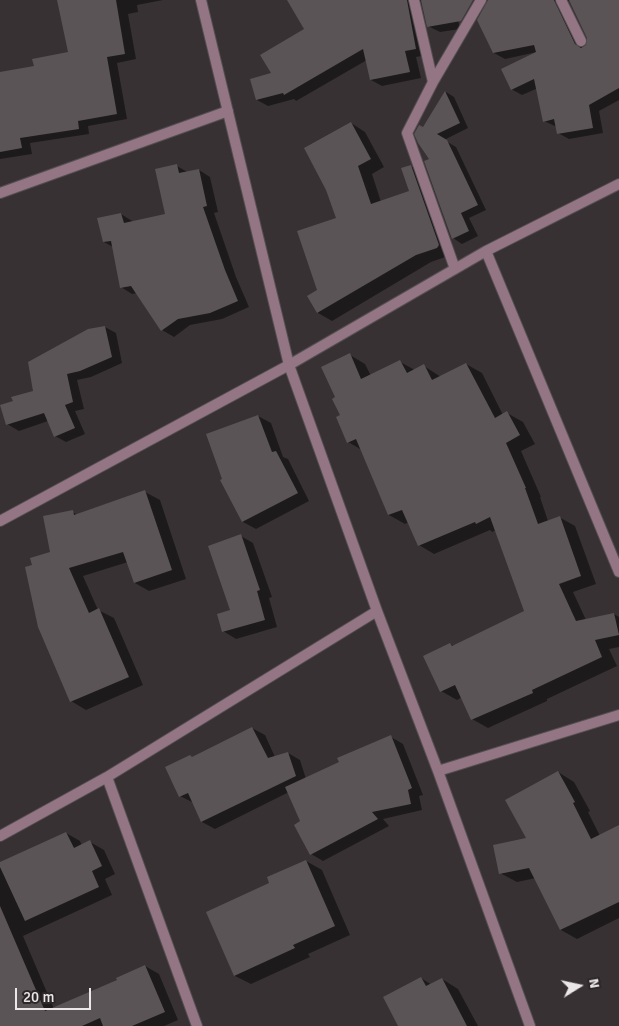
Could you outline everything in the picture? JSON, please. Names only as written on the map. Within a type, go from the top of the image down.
[{"type":"street","points":[[201,0],[289,365],[377,611],[438,771],[530,1026]]},
{"type":"street","points":[[414,0],[433,82]]},
{"type":"street","points":[[455,269],[407,133],[433,82],[482,0]]},
{"type":"street","points":[[561,0],[581,41]]},
{"type":"street","points":[[0,193],[228,111]]},
{"type":"street","points":[[0,521],[289,365],[486,251],[619,184]]},
{"type":"street","points":[[486,251],[619,572]]},
{"type":"street","points":[[0,836],[107,777],[377,611]]},
{"type":"street","points":[[438,771],[619,715]]},
{"type":"street","points":[[107,777],[197,1026]]},
{"type":"building","points":[[57,0],[116,0],[125,54],[107,57],[117,114],[78,121],[79,129],[20,138],[22,148],[0,152],[0,72],[34,66],[32,59],[68,52]]},
{"type":"building","points":[[287,0],[407,0],[416,49],[405,51],[410,72],[370,80],[363,49],[284,95],[283,93],[256,100],[250,79],[271,73],[260,55],[304,29]]},
{"type":"building","points":[[421,0],[473,0],[461,21],[427,27]]},
{"type":"building","points":[[488,0],[554,0],[575,44],[581,48],[586,45],[587,38],[569,0],[619,0],[619,88],[589,105],[593,128],[557,134],[554,119],[543,122],[534,79],[511,90],[501,69],[536,52],[534,45],[493,53],[477,20]]},
{"type":"building","points":[[445,91],[460,123],[437,134],[447,140],[478,205],[461,213],[469,231],[452,239],[424,161],[429,159],[414,134],[419,125],[423,127]]},
{"type":"building","points":[[351,122],[371,159],[358,166],[371,204],[409,191],[401,168],[411,165],[439,245],[437,248],[416,255],[317,313],[307,296],[317,290],[297,231],[336,218],[326,190],[304,148]]},
{"type":"building","points":[[177,164],[179,173],[199,169],[207,206],[203,207],[238,301],[210,313],[178,319],[161,331],[131,286],[120,288],[111,241],[103,242],[97,218],[121,213],[124,223],[165,214],[155,169]]},
{"type":"building","points":[[105,326],[112,357],[80,371],[67,374],[73,402],[65,405],[75,428],[54,437],[44,413],[6,425],[0,405],[13,401],[11,397],[33,391],[28,362],[88,329]]},
{"type":"building","points":[[350,353],[361,379],[400,360],[407,373],[424,364],[432,380],[466,363],[495,418],[507,411],[520,435],[506,443],[526,488],[538,524],[560,516],[581,576],[559,584],[576,621],[614,613],[619,635],[595,640],[602,657],[532,690],[533,693],[471,720],[455,685],[440,692],[423,656],[450,643],[452,646],[524,611],[490,517],[418,546],[402,510],[388,515],[356,439],[347,443],[336,417],[340,415],[332,399],[335,397],[321,367]]},
{"type":"building","points":[[258,415],[272,452],[276,451],[298,493],[242,522],[220,480],[222,479],[206,434]]},
{"type":"building","points":[[145,490],[172,570],[134,583],[123,552],[69,568],[89,613],[99,608],[129,677],[70,702],[38,627],[25,567],[32,565],[30,558],[50,552],[43,516],[73,510],[74,515]]},
{"type":"building","points":[[241,534],[260,590],[257,591],[265,620],[222,632],[217,614],[230,610],[208,546]]},
{"type":"building","points":[[252,727],[268,758],[288,752],[296,776],[201,822],[188,793],[179,797],[165,767],[190,755],[192,757]]},
{"type":"building","points":[[391,735],[412,788],[408,790],[411,804],[372,812],[378,819],[310,855],[294,825],[300,821],[285,787],[339,762],[337,758]]},
{"type":"building","points":[[558,771],[575,802],[573,803],[591,839],[619,825],[619,902],[560,930],[529,868],[499,874],[493,845],[526,838],[505,800]]},
{"type":"building","points":[[66,832],[74,848],[90,840],[102,866],[92,871],[99,887],[25,921],[0,867],[0,862]]},
{"type":"building","points":[[306,860],[335,926],[293,945],[295,948],[234,976],[206,912],[269,883],[267,877]]},
{"type":"building","points":[[0,906],[45,1011],[117,980],[116,978],[145,965],[165,1012],[132,1026],[103,1026],[100,1018],[82,1026],[0,1026]]},
{"type":"building","points":[[421,977],[426,986],[442,978],[467,1026],[398,1026],[383,997]]}]
